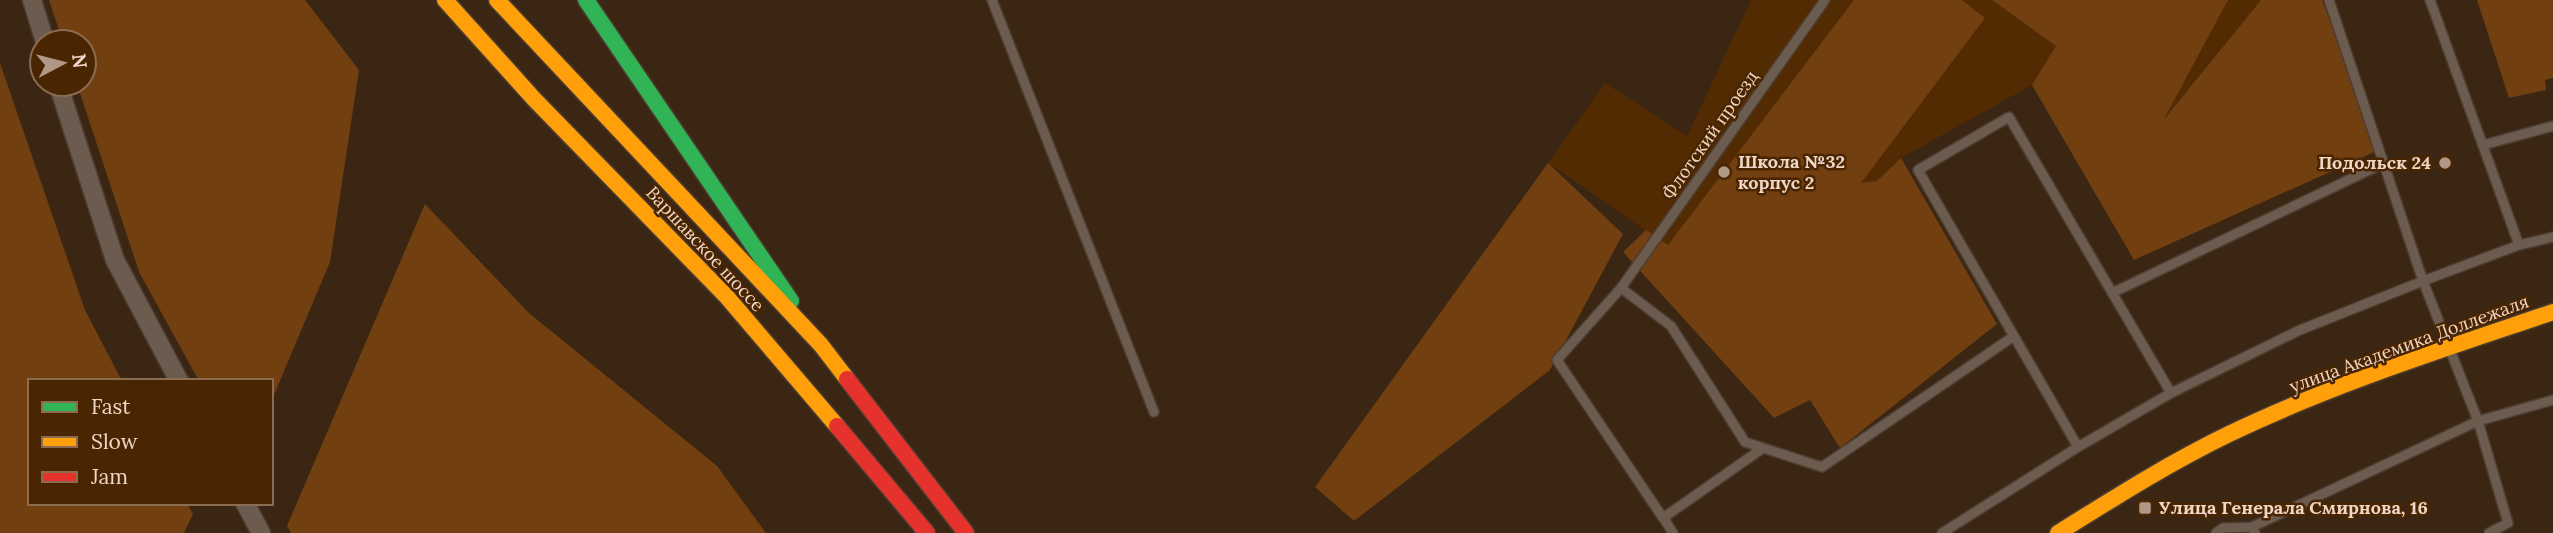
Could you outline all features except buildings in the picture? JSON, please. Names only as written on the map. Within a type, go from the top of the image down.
[{"type":"main road","name":"Варшавское шоссе","points":[[445,0],[534,99],[727,297],[927,533]]},
{"type":"main road","name":"Варшавское шоссе","points":[[497,0],[821,345],[966,533]]},
{"type":"main road","points":[[586,0],[821,345]]},
{"type":"main road","name":"улица Академика Доллежаля","points":[[2058,533],[2132,486],[2229,435],[2366,376],[2553,312]]},
{"type":"street","points":[[32,0],[41,28]]},
{"type":"street","points":[[63,98],[115,260],[178,379]]},
{"type":"street","points":[[246,505],[261,533]]},
{"type":"lane","points":[[992,0],[1154,412]]},
{"type":"lane","name":"Флотский проезд","points":[[1661,515],[1557,360],[1621,288],[1825,0]]},
{"type":"lane","points":[[2329,0],[2423,281],[2478,421],[2509,528],[2489,533]]},
{"type":"lane","points":[[2430,0],[2519,245]]},
{"type":"lane","points":[[2078,447],[1918,170],[2009,117],[2171,393]]},
{"type":"lane","points":[[2483,145],[2553,126]]},
{"type":"lane","points":[[2112,293],[2384,163]]},
{"type":"lane","points":[[1942,533],[2078,447],[2171,393],[2300,330],[2519,245],[2553,237]]},
{"type":"lane","points":[[1621,288],[1671,326],[1745,442],[1822,467],[2014,336]]},
{"type":"lane","points":[[2216,533],[2223,528],[2253,530],[2478,421],[2553,400]]},
{"type":"lane","points":[[1674,533],[1661,515],[1763,448]]},
{"type":"shaded area","points":[[49,0],[305,0],[359,70],[330,262],[273,397],[273,379],[198,379],[139,272],[82,98],[98,98],[98,28],[58,28]]},
{"type":"shaded area","name":"Школа №32 корпус 2","points":[[1751,0],[2261,0],[2160,123],[2057,47],[2032,85],[1901,158],[1822,352],[1548,163],[1605,83],[1687,136]]},
{"type":"shaded area","points":[[1854,0],[1962,0],[1985,18],[1861,183],[1877,181],[1901,158],[1997,324],[1840,448],[1810,400],[1774,418],[1623,252],[1646,230],[1668,245]]},
{"type":"shaded area","points":[[1992,0],[2228,0],[2164,119],[2261,0],[2322,0],[2379,150],[2134,260],[2032,85],[2056,46]]},
{"type":"shaded area","points":[[2477,0],[2553,0],[2553,78],[2545,80],[2546,90],[2509,98]]},
{"type":"shaded area","points":[[0,63],[85,310],[121,379],[28,379],[28,505],[188,505],[193,514],[184,533],[0,533]]},
{"type":"shaded area","points":[[1548,163],[1623,234],[1550,370],[1354,521],[1315,487]]},
{"type":"shaded area","points":[[425,204],[529,313],[717,466],[766,533],[291,533],[287,526]]},
{"type":"traffic: fast","points":[[586,0],[791,301]]},
{"type":"traffic: slow","points":[[445,0],[534,99],[727,297],[837,426]]},
{"type":"traffic: slow","points":[[497,0],[821,345],[847,379]]},
{"type":"traffic: slow","points":[[2058,533],[2185,457],[2268,416],[2389,368],[2553,312]]},
{"type":"traffic: jam","points":[[847,379],[966,533]]},
{"type":"traffic: jam","points":[[837,426],[927,533]]},
{"type":"place","name":"Подольск 24","points":[[2445,163]]},
{"type":"place","name":"Школа №32 корпус 2","points":[[1724,172]]},
{"type":"place","name":"Улица Генерала Смирнова, 16","points":[[2145,508]]}]
